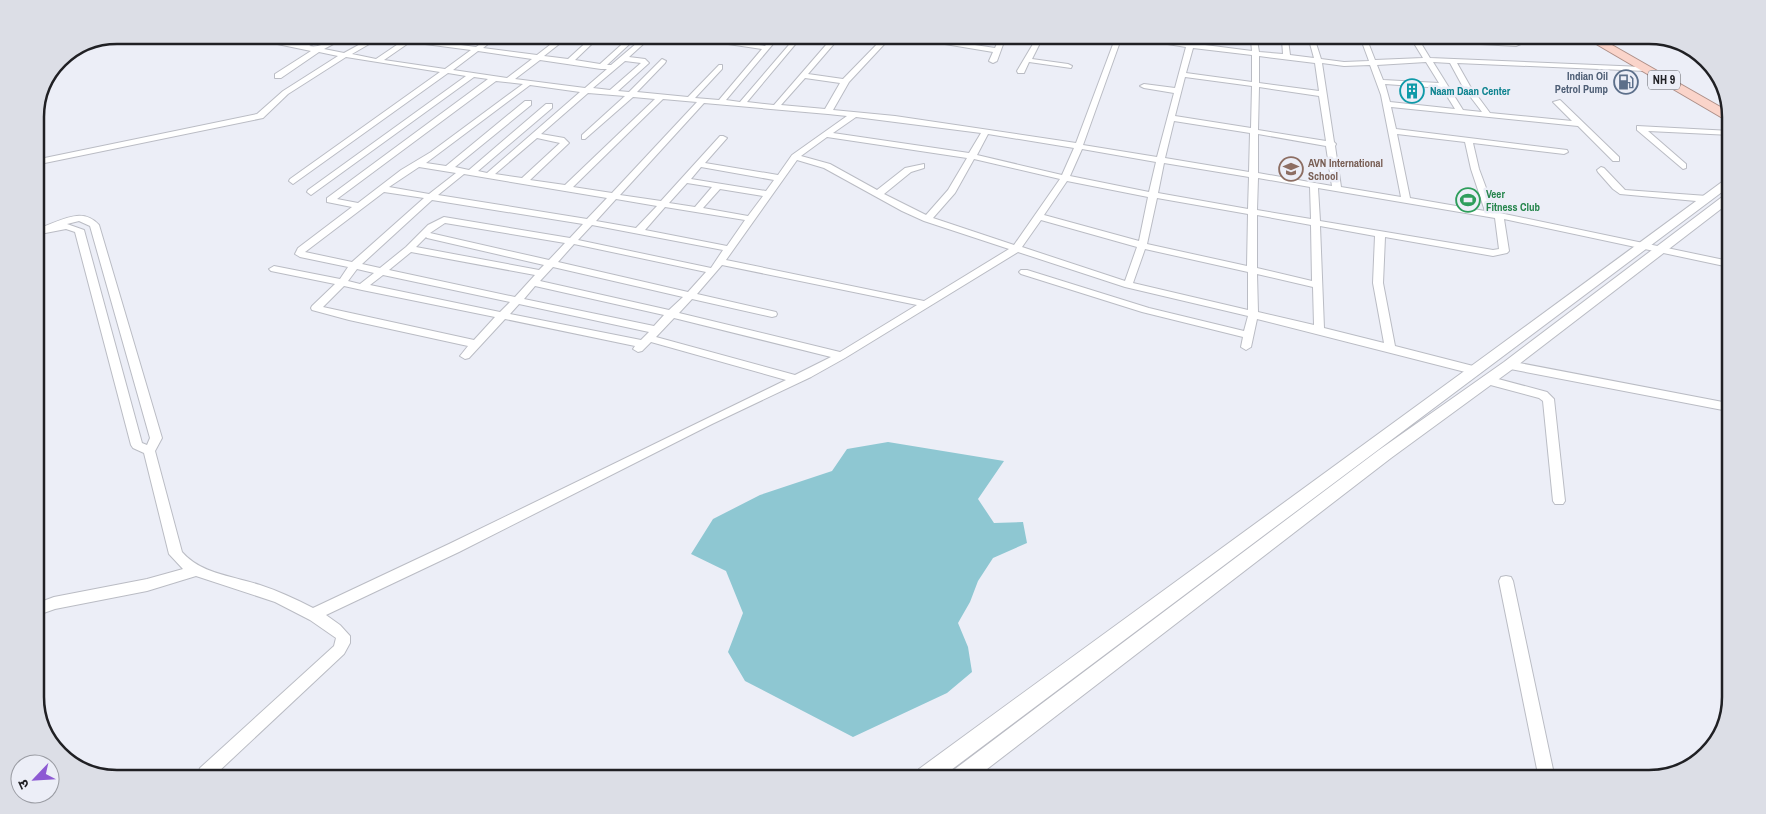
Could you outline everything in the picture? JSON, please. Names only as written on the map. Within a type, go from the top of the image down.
[{"type":"highway","name":"NH 9","points":[[1602,44],[1722,114]]},
{"type":"highway","name":"NH 9","points":[[1615,44],[1721,107]]},
{"type":"main road","points":[[1654,247],[1707,198],[1722,187]]},
{"type":"main road","points":[[934,770],[1364,450],[1485,373],[1654,247],[1722,201]]},
{"type":"main road","points":[[970,770],[1385,454],[1485,373]]},
{"type":"main road","points":[[1219,558],[1234,570]]},
{"type":"street","points":[[286,44],[377,62],[529,83],[910,120],[986,131],[1078,148],[1495,215],[1722,262]]},
{"type":"street","points":[[302,47],[308,44]]},
{"type":"street","points":[[278,76],[329,44]]},
{"type":"street","points":[[44,161],[260,116],[279,98],[366,44]]},
{"type":"street","points":[[377,62],[404,44]]},
{"type":"street","points":[[444,44],[475,50],[614,68]]},
{"type":"street","points":[[293,181],[483,44]]},
{"type":"street","points":[[509,80],[555,44]]},
{"type":"street","points":[[569,62],[588,44]]},
{"type":"street","points":[[601,67],[626,44]]},
{"type":"street","points":[[489,175],[641,44]]},
{"type":"street","points":[[737,44],[767,48]]},
{"type":"street","points":[[721,102],[770,44]]},
{"type":"street","points":[[742,104],[793,44]]},
{"type":"street","points":[[776,107],[831,44]]},
{"type":"street","points":[[828,112],[830,102],[845,82],[881,44]]},
{"type":"street","points":[[954,44],[997,50]]},
{"type":"street","points":[[993,61],[1000,44]]},
{"type":"street","points":[[1021,70],[1037,44]]},
{"type":"street","points":[[313,616],[841,356],[1016,249],[1064,178],[1078,148],[1116,44]]},
{"type":"street","points":[[1246,347],[1253,315],[1255,44]]},
{"type":"street","points":[[1286,44],[1287,56]]},
{"type":"street","points":[[1313,44],[1324,94],[1337,190]]},
{"type":"street","points":[[1366,44],[1386,104],[1406,201]]},
{"type":"street","points":[[1418,44],[1461,112]]},
{"type":"street","points":[[1465,44],[1468,48]]},
{"type":"street","points":[[1516,44],[1526,57]]},
{"type":"street","points":[[1128,285],[1141,245],[1160,161],[1190,45],[1344,64],[1428,60],[1478,62],[1526,57],[1644,69]]},
{"type":"street","points":[[1473,55],[1478,62]]},
{"type":"street","points":[[612,92],[645,63],[625,59]]},
{"type":"street","points":[[1027,60],[1068,66]]},
{"type":"street","points":[[585,137],[631,94],[662,61]]},
{"type":"street","points":[[1453,62],[1467,87],[1488,115]]},
{"type":"street","points":[[690,99],[719,66]]},
{"type":"street","points":[[752,66],[772,68]]},
{"type":"street","points":[[311,192],[472,75]]},
{"type":"street","points":[[1182,75],[1324,94]]},
{"type":"street","points":[[804,76],[845,82]]},
{"type":"street","points":[[360,206],[330,200],[495,78]]},
{"type":"street","points":[[1380,82],[1445,86]]},
{"type":"street","points":[[529,83],[301,250],[300,254],[517,300],[647,341],[796,379]]},
{"type":"street","points":[[1144,86],[1178,92]]},
{"type":"street","points":[[567,188],[662,96]]},
{"type":"street","points":[[506,99],[565,108]]},
{"type":"street","points":[[466,356],[703,100]]},
{"type":"street","points":[[1557,102],[1616,159]]},
{"type":"street","points":[[448,168],[528,103]]},
{"type":"street","points":[[1386,104],[1578,124]]},
{"type":"street","points":[[476,344],[349,318],[316,308],[342,283],[354,266],[430,197],[468,171],[549,106]]},
{"type":"street","points":[[647,341],[713,271],[796,157],[854,115]]},
{"type":"street","points":[[1172,118],[1332,144]]},
{"type":"street","points":[[1683,166],[1640,128],[1722,133]]},
{"type":"street","points":[[927,219],[952,192],[986,131]]},
{"type":"street","points":[[1391,131],[1564,152]]},
{"type":"street","points":[[826,134],[972,156],[1064,178],[1153,195],[1380,235],[1500,253],[1504,251],[1504,248],[1495,215],[1475,169],[1468,140]]},
{"type":"street","points":[[524,181],[565,142],[534,135]]},
{"type":"street","points":[[638,232],[723,138]]},
{"type":"street","points":[[796,157],[827,166],[927,219],[1128,285],[1319,330],[1485,373],[1543,395],[1548,399],[1559,501]]},
{"type":"street","points":[[419,164],[752,219]]},
{"type":"street","points":[[699,164],[780,178]]},
{"type":"street","points":[[878,194],[908,170],[921,166]]},
{"type":"street","points":[[1602,170],[1616,187],[1623,192],[1707,198]]},
{"type":"street","points":[[684,180],[769,194]]},
{"type":"street","points":[[698,209],[718,186]]},
{"type":"street","points":[[1314,186],[1319,330]]},
{"type":"street","points":[[383,189],[589,222],[730,249]]},
{"type":"street","points":[[1038,216],[1141,245],[1318,285]]},
{"type":"street","points":[[44,230],[73,219],[85,219],[94,225],[156,438],[149,451],[176,554],[186,566],[258,590],[313,616],[343,636],[340,650],[209,770]]},
{"type":"street","points":[[51,228],[76,228],[85,219]]},
{"type":"street","points":[[362,287],[409,249],[431,227],[444,220],[572,242],[713,271]]},
{"type":"street","points":[[76,228],[79,230],[137,445],[149,451]]},
{"type":"street","points":[[427,235],[772,314]]},
{"type":"street","points":[[1380,235],[1378,283],[1390,349]]},
{"type":"street","points":[[409,249],[543,274]]},
{"type":"street","points":[[304,275],[324,260]]},
{"type":"street","points":[[720,262],[925,304]]},
{"type":"street","points":[[274,269],[501,316],[647,341]]},
{"type":"street","points":[[1024,272],[1146,310],[1248,335]]},
{"type":"street","points":[[534,283],[672,314],[841,356]]},
{"type":"street","points":[[1502,361],[1534,371],[1656,392],[1722,406]]},
{"type":"street","points":[[44,607],[54,603],[147,585],[196,570]]},
{"type":"street","points":[[1506,581],[1545,770]]},
{"type":"water","points":[[888,442],[1004,461],[978,499],[994,523],[1023,522],[1027,543],[993,558],[978,581],[970,602],[958,623],[968,647],[972,672],[947,693],[853,737],[745,681],[728,652],[743,613],[726,571],[691,554],[713,519],[760,495],[832,471],[847,449]]},
{"type":"place","name":"Indian Oil Petrol Pump","points":[[1626,82]]},
{"type":"place","name":"Naam Daan Center","points":[[1412,91]]},
{"type":"place","name":"AVN International School","points":[[1291,169]]},
{"type":"place","name":"Veer Fitness Club","points":[[1468,200]]}]
